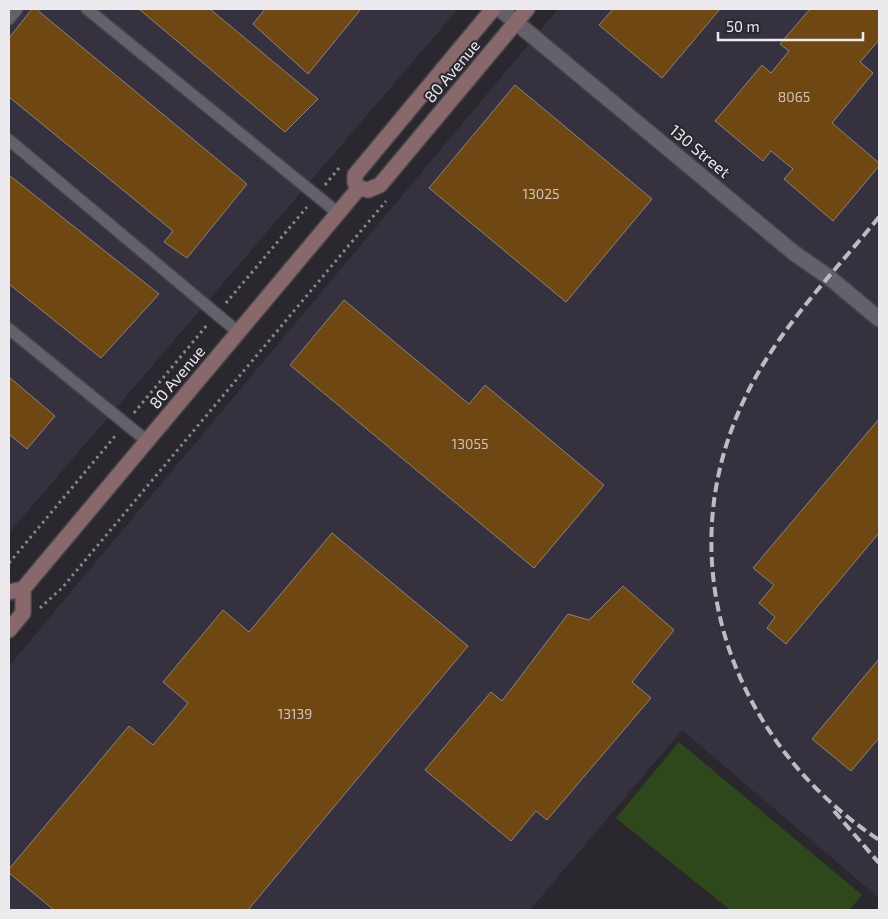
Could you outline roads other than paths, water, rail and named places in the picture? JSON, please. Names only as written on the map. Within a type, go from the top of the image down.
[{"type":"main road","name":"80 Avenue","points":[[493,9],[355,175],[355,183],[358,188],[368,190],[380,185],[527,9]]},
{"type":"main road","name":"80 Avenue","points":[[9,630],[23,613],[16,591],[147,441],[358,188]]},
{"type":"street","name":"130 Street","points":[[500,9],[794,253],[830,278],[879,319]]},
{"type":"lane","points":[[9,19],[17,9]]},
{"type":"lane","points":[[87,9],[338,213]]},
{"type":"lane","points":[[9,140],[238,332]]},
{"type":"lane","points":[[9,329],[147,441]]},
{"type":"railway","points":[[879,217],[787,328],[756,376],[743,402],[721,464],[712,526],[714,587],[728,646],[752,702],[786,754],[828,800],[879,840]]},
{"type":"railway","points":[[834,811],[879,863]]}]
